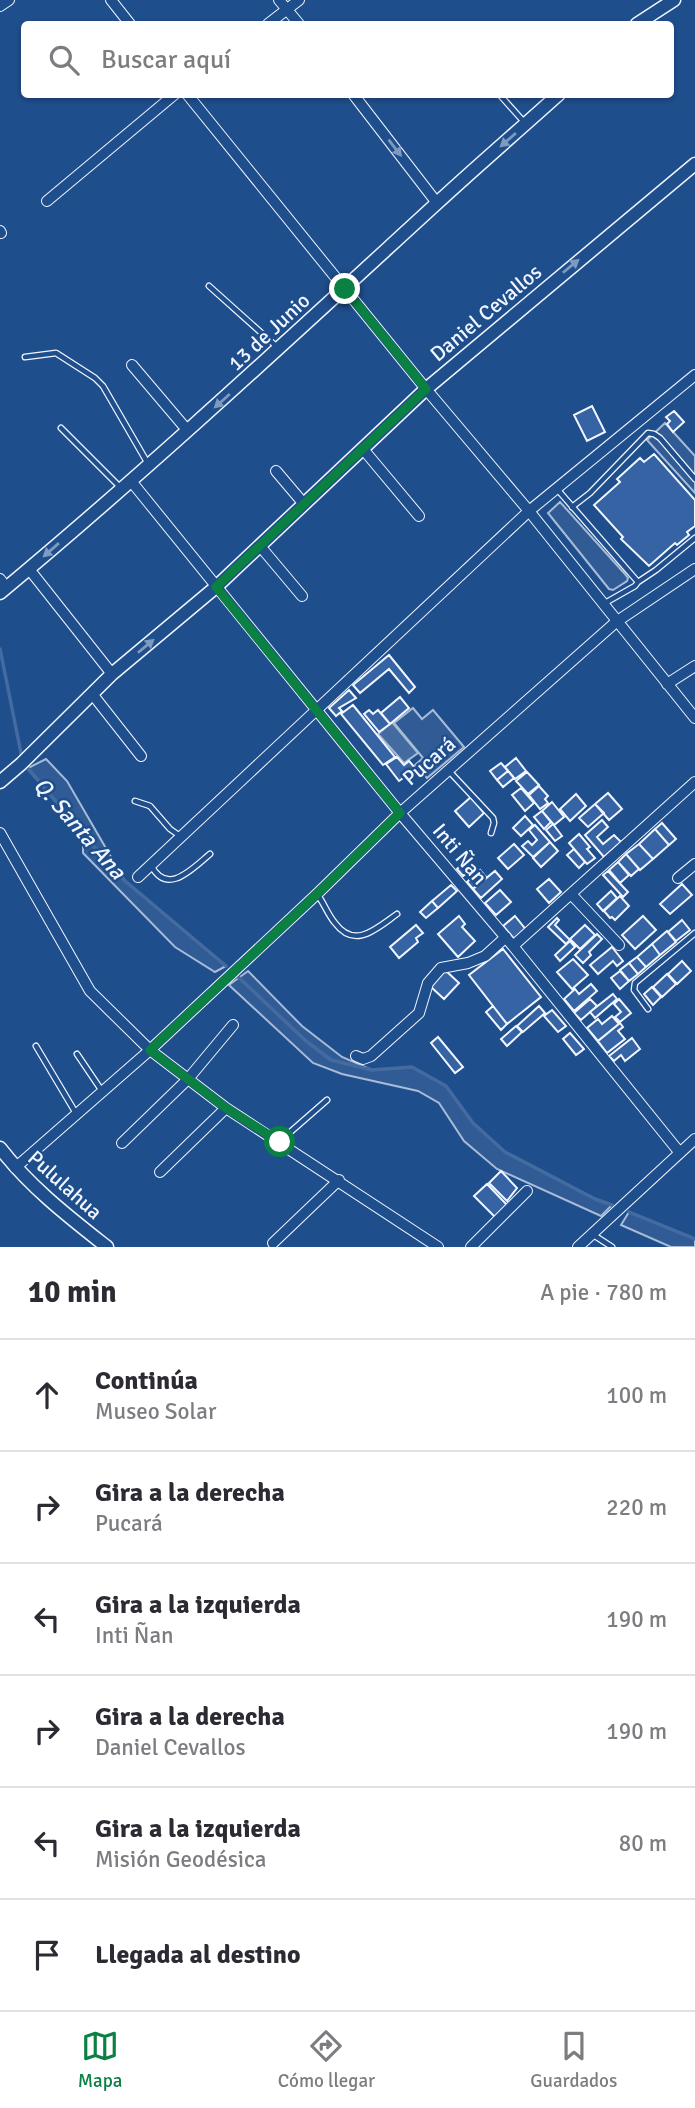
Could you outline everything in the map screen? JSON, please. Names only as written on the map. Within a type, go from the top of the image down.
[{"type":"street","points":[[0,6],[9,0]]},
{"type":"street","points":[[111,0],[128,21]]},
{"type":"street","points":[[279,0],[296,21]]},
{"type":"street","points":[[272,21],[299,0]]},
{"type":"street","points":[[642,21],[674,0]]},
{"type":"street","points":[[47,201],[170,98]]},
{"type":"street","points":[[190,98],[695,718]]},
{"type":"street","points":[[356,98],[437,203]]},
{"type":"street","name":"13 de Junio","points":[[2,586],[29,569],[149,466],[555,98]]},
{"type":"street","name":"Daniel Cevallos","points":[[0,782],[112,674],[216,587],[426,389],[695,165]]},
{"type":"street","points":[[132,365],[188,431]]},
{"type":"street","points":[[138,877],[529,511],[695,375]]},
{"type":"street","points":[[363,449],[419,516]]},
{"type":"street","points":[[276,471],[304,504]]},
{"type":"street","name":"Inti Ñan","points":[[127,485],[216,587],[680,1153]]},
{"type":"street","points":[[260,546],[302,596]]},
{"type":"street","points":[[29,569],[112,674]]},
{"type":"street","name":"Pucará","points":[[15,1168],[150,1050],[400,813],[616,622],[695,569]]},
{"type":"street","points":[[667,684],[695,666]]},
{"type":"street","points":[[93,695],[141,756]]},
{"type":"street","points":[[356,1056],[363,1059],[371,1056],[419,1013],[428,983],[441,968],[468,963],[509,942],[571,894],[695,782]]},
{"type":"street","points":[[0,833],[6,851],[90,992],[150,1050],[226,1108],[438,1247]]},
{"type":"street","points":[[678,878],[695,864]]},
{"type":"street","points":[[571,894],[619,945]]},
{"type":"street","points":[[122,1143],[188,1079],[233,1025]]},
{"type":"street","points":[[160,1172],[226,1108]]},
{"type":"street","points":[[578,1247],[695,1139]]},
{"type":"street","name":"Pululahua","points":[[0,1148],[15,1168],[107,1247]]},
{"type":"street","points":[[273,1242],[339,1180]]},
{"type":"street","points":[[471,1247],[527,1191]]},
{"type":"lane","points":[[503,98],[526,124]]},
{"type":"lane","points":[[209,286],[278,348]]},
{"type":"lane","points":[[25,357],[56,353],[95,377],[103,386],[149,466]]},
{"type":"lane","points":[[61,428],[127,485]]},
{"type":"lane","points":[[572,507],[590,493],[648,433],[660,438],[695,479]]},
{"type":"lane","points":[[556,488],[638,582]]},
{"type":"lane","points":[[603,604],[635,586],[695,538]]},
{"type":"lane","points":[[448,770],[493,818],[491,833]]},
{"type":"lane","points":[[135,801],[150,806],[170,829],[180,836]]},
{"type":"lane","points":[[151,864],[163,878],[173,880],[182,878],[210,854]]},
{"type":"lane","points":[[317,894],[335,924],[346,934],[356,937],[371,933],[397,914]]},
{"type":"lane","points":[[648,1009],[634,990],[635,983],[695,933]]},
{"type":"lane","points":[[36,1046],[77,1115]]},
{"type":"lane","points":[[76,1054],[103,1092]]},
{"type":"lane","points":[[280,1142],[327,1100]]},
{"type":"lane","points":[[592,1234],[612,1247]]},
{"type":"shaded area","points":[[665,423],[695,456],[695,493],[647,440]]},
{"type":"shaded area","points":[[560,502],[624,573],[627,581],[613,590],[609,589],[548,513]]},
{"type":"shaded area","points":[[413,708],[422,719],[433,710],[464,747],[427,778],[415,765],[423,758],[394,723]]},
{"type":"shaded area","points":[[392,722],[418,753],[404,763],[378,734]]},
{"type":"shaded area","points":[[46,759],[67,781],[125,881],[226,966],[215,972],[175,947],[83,853],[83,834],[28,768]]},
{"type":"shaded area","points":[[248,971],[302,1026],[342,1057],[372,1070],[412,1067],[446,1086],[473,1123],[505,1152],[595,1199],[612,1205],[601,1216],[497,1169],[464,1141],[439,1103],[418,1091],[342,1074],[313,1063],[229,985]]},
{"type":"shaded area","points":[[629,1212],[695,1239],[695,1247],[671,1247],[621,1225]]},
{"type":"building","points":[[592,406],[605,432],[587,441],[574,415]]},
{"type":"building","points":[[674,411],[684,422],[673,432],[666,417]]},
{"type":"building","points":[[654,454],[695,500],[695,526],[687,532],[689,535],[677,545],[675,543],[649,566],[621,539],[623,537],[594,505],[620,482],[617,479],[640,458],[644,462]]},
{"type":"building","points":[[389,655],[415,687],[409,693],[389,669],[360,693],[353,685]]},
{"type":"building","points":[[349,690],[356,698],[339,708],[342,711],[336,716],[329,708]]},
{"type":"building","points":[[400,697],[409,708],[390,724],[381,713]]},
{"type":"building","points":[[353,705],[395,757],[383,765],[341,714]]},
{"type":"building","points":[[369,710],[373,714],[378,710],[390,724],[379,732],[364,714]]},
{"type":"building","points":[[397,757],[404,765],[409,761],[416,769],[399,781],[386,764]]},
{"type":"building","points":[[516,758],[526,771],[515,779],[505,767]]},
{"type":"building","points":[[501,763],[508,771],[497,780],[490,771]]},
{"type":"building","points":[[508,771],[514,778],[503,787],[497,780]]},
{"type":"building","points":[[527,772],[539,785],[528,794],[516,781]]},
{"type":"building","points":[[539,786],[548,796],[545,799],[548,803],[540,809],[529,795]]},
{"type":"building","points":[[521,788],[534,803],[525,811],[512,795]]},
{"type":"building","points":[[608,793],[622,809],[609,820],[595,804]]},
{"type":"building","points":[[576,794],[586,806],[570,821],[560,809]]},
{"type":"building","points":[[471,797],[484,813],[469,827],[455,811]]},
{"type":"building","points":[[552,802],[564,817],[554,825],[542,811]]},
{"type":"building","points":[[595,804],[604,813],[588,827],[579,818]]},
{"type":"building","points":[[542,811],[551,822],[544,829],[534,817]]},
{"type":"building","points":[[525,816],[533,825],[521,836],[513,828]]},
{"type":"building","points":[[602,820],[608,827],[597,837],[603,844],[614,835],[621,842],[604,857],[585,835]]},
{"type":"building","points":[[662,823],[676,839],[669,845],[655,829]]},
{"type":"building","points":[[553,824],[562,836],[555,841],[546,830]]},
{"type":"building","points":[[535,825],[550,842],[533,857],[522,846],[528,841],[532,845],[537,840],[529,830]]},
{"type":"building","points":[[655,829],[669,845],[653,859],[639,844]]},
{"type":"building","points":[[579,834],[595,858],[587,864],[569,843]]},
{"type":"building","points":[[550,842],[558,851],[541,867],[533,858]]},
{"type":"building","points":[[514,844],[524,855],[508,869],[498,858]]},
{"type":"building","points":[[639,844],[653,859],[640,870],[626,854]]},
{"type":"building","points":[[574,849],[585,862],[579,868],[567,855]]},
{"type":"building","points":[[626,854],[639,869],[631,876],[618,862]]},
{"type":"building","points":[[468,858],[475,866],[463,876],[457,869]]},
{"type":"building","points":[[618,862],[629,875],[620,883],[609,870]]},
{"type":"building","points":[[480,870],[486,877],[473,889],[467,882]]},
{"type":"building","points":[[495,871],[502,879],[481,898],[473,889]]},
{"type":"building","points":[[608,871],[628,892],[623,897],[603,875]]},
{"type":"building","points":[[549,879],[561,892],[549,903],[537,889]]},
{"type":"building","points":[[682,884],[692,895],[670,914],[660,904]]},
{"type":"building","points":[[451,885],[457,891],[438,908],[432,901]]},
{"type":"building","points":[[500,890],[511,902],[496,915],[485,903]]},
{"type":"building","points":[[611,891],[617,898],[603,911],[597,904]]},
{"type":"building","points":[[620,896],[629,906],[615,920],[604,911]]},
{"type":"building","points":[[432,901],[438,908],[426,918],[420,912]]},
{"type":"building","points":[[459,916],[465,924],[462,927],[475,941],[458,957],[438,934]]},
{"type":"building","points":[[515,916],[527,931],[516,941],[503,926]]},
{"type":"building","points":[[643,916],[656,930],[635,949],[622,935]]},
{"type":"building","points":[[557,918],[559,920],[555,925],[570,940],[566,944],[548,927]]},
{"type":"building","points":[[682,920],[690,930],[676,941],[668,932]]},
{"type":"building","points":[[416,925],[423,933],[416,938],[418,942],[399,958],[390,947]]},
{"type":"building","points":[[585,925],[595,935],[580,949],[570,939]]},
{"type":"building","points":[[667,931],[676,942],[660,955],[652,944]]},
{"type":"building","points":[[597,934],[602,939],[589,952],[591,955],[583,963],[575,955]]},
{"type":"building","points":[[570,941],[575,947],[560,961],[555,955]]},
{"type":"building","points":[[652,944],[660,955],[646,967],[637,957]]},
{"type":"building","points":[[612,947],[623,961],[617,966],[613,961],[598,974],[590,965]]},
{"type":"building","points":[[503,949],[541,997],[507,1024],[469,975]]},
{"type":"building","points":[[637,957],[646,967],[638,974],[629,963]]},
{"type":"building","points":[[573,959],[588,975],[572,989],[557,972]]},
{"type":"building","points":[[682,961],[691,971],[677,984],[668,974]]},
{"type":"building","points":[[629,963],[638,974],[629,981],[620,970]]},
{"type":"building","points":[[445,970],[459,983],[444,999],[430,986]]},
{"type":"building","points":[[620,971],[629,981],[620,989],[611,978]]},
{"type":"building","points":[[667,974],[676,984],[662,997],[653,987]]},
{"type":"building","points":[[591,984],[597,991],[574,1011],[564,999],[575,989],[579,994]]},
{"type":"building","points":[[652,987],[661,997],[653,1005],[644,994]]},
{"type":"building","points":[[613,994],[617,999],[595,1018],[590,1012]]},
{"type":"building","points":[[590,999],[597,1006],[581,1020],[574,1013]]},
{"type":"building","points":[[619,999],[631,1013],[620,1022],[615,1017],[621,1012],[614,1004]]},
{"type":"building","points":[[493,1006],[507,1024],[501,1030],[486,1012]]},
{"type":"building","points":[[539,1006],[545,1013],[523,1032],[517,1026]]},
{"type":"building","points":[[552,1010],[566,1026],[558,1032],[544,1016]]},
{"type":"building","points":[[612,1016],[619,1024],[598,1041],[587,1028],[598,1019],[602,1024]]},
{"type":"building","points":[[620,1023],[623,1027],[618,1031],[625,1039],[607,1053],[598,1041]]},
{"type":"building","points":[[516,1026],[522,1032],[507,1046],[501,1039]]},
{"type":"building","points":[[570,1033],[584,1049],[576,1055],[563,1039]]},
{"type":"building","points":[[438,1037],[463,1067],[455,1073],[431,1043]]},
{"type":"building","points":[[632,1038],[640,1049],[625,1061],[621,1055],[614,1061],[609,1056]]},
{"type":"building","points":[[501,1171],[517,1188],[507,1201],[489,1183]]},
{"type":"building","points":[[487,1184],[508,1206],[496,1218],[474,1196]]},
{"type":"waterway","name":"Q. Santa Ana","points":[[0,649],[22,758]]},
{"type":"waterway","name":"Q. Santa Ana","points":[[25,765],[118,875],[226,966]]},
{"type":"waterway","name":"Q. Santa Ana","points":[[235,974],[306,1041],[331,1060],[372,1070],[412,1067],[446,1086],[473,1123],[505,1152],[595,1199],[612,1205]]},
{"type":"waterway","name":"Q. Santa Ana","points":[[629,1212],[695,1239]]},
{"type":"route","points":[[280,1142],[226,1108],[150,1050],[400,813],[216,587],[426,389],[345,289]]}]
